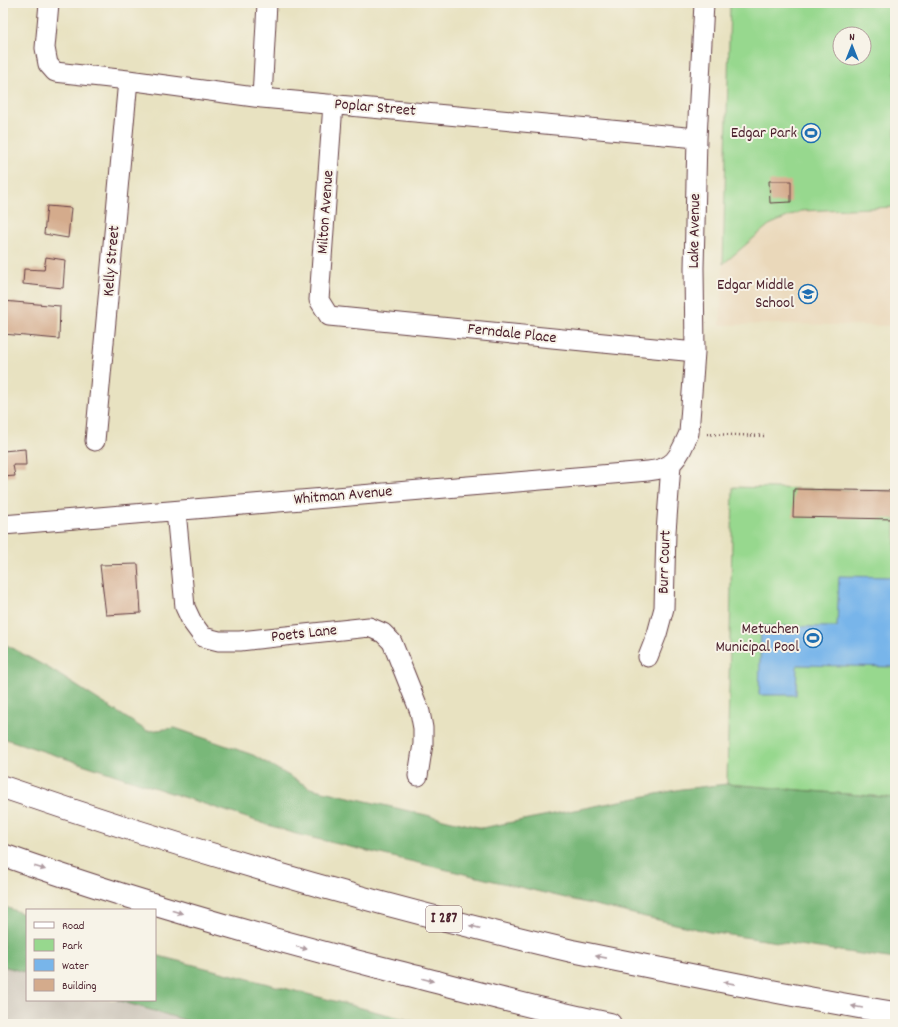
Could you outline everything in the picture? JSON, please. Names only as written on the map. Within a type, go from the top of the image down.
[{"type":"highway","name":"I 287","points":[[3,787],[103,821],[248,866],[414,912],[574,951],[791,995],[895,1013]]},
{"type":"highway","points":[[3,855],[160,906],[287,944],[562,1014],[610,1024]]},
{"type":"street","name":"Poplar Street","points":[[49,3],[45,48],[48,64],[55,72],[262,98],[697,138]]},
{"type":"street","points":[[262,98],[267,3]]},
{"type":"street","name":"Lake Avenue","points":[[675,460],[689,433],[695,352],[694,268],[697,138],[704,3]]},
{"type":"street","name":"Kelly Street","points":[[95,442],[128,80]]},
{"type":"street","name":"Milton Avenue","points":[[329,316],[319,300],[333,104]]},
{"type":"street","name":"Ferndale Place","points":[[329,316],[695,352]]},
{"type":"street","name":"Whitman Avenue","points":[[3,525],[658,470],[675,460]]},
{"type":"street","name":"Burr Court","points":[[648,657],[657,634],[664,608],[666,532],[675,460]]},
{"type":"street","name":"Poets Lane","points":[[176,511],[185,607],[192,622],[203,637],[220,641],[240,641],[369,627],[383,633],[392,642],[420,712],[423,728],[423,744],[418,776]]},
{"type":"path","points":[[689,433],[764,436]]},
{"type":"shaded area","name":"Edgar Middle School","points":[[895,207],[895,326],[781,324],[720,325],[723,264],[769,225],[801,211]]},
{"type":"shaded area","points":[[3,966],[26,973],[26,1001],[120,1001],[198,1024],[3,1024]]},
{"type":"green space","name":"Edgar Park","points":[[730,3],[895,3],[895,207],[801,211],[769,225],[723,264]]},
{"type":"green space","name":"Metuchen Municipal Pool","points":[[733,487],[895,491],[895,798],[727,784]]},
{"type":"green space","points":[[3,643],[50,669],[147,731],[175,728],[253,755],[310,788],[482,828],[682,789],[727,784],[895,798],[895,959],[709,932],[296,834],[3,738]]},
{"type":"green space","points":[[3,906],[26,915],[26,973],[3,966]]},
{"type":"green space","points":[[156,955],[424,1024],[198,1024],[120,1001],[156,1001]]},
{"type":"water","points":[[839,576],[895,577],[895,667],[797,665],[796,695],[759,695],[761,626],[837,627]]},
{"type":"building","points":[[769,181],[791,181],[791,202],[770,203]]},
{"type":"building","points":[[47,206],[71,208],[68,238],[44,234]]},
{"type":"building","points":[[46,257],[65,260],[63,288],[23,284],[24,269],[44,270]]},
{"type":"building","points":[[3,301],[60,306],[59,339],[3,334]]},
{"type":"building","points":[[25,449],[26,465],[13,465],[15,476],[3,477],[3,451]]},
{"type":"building","points":[[794,489],[895,491],[895,519],[793,517]]},
{"type":"building","points":[[138,564],[141,613],[106,615],[100,565]]},
{"type":"place","name":"Edgar Park","points":[[811,133]]},
{"type":"place","name":"Edgar Middle School","points":[[808,294]]},
{"type":"place","name":"Metuchen Municipal Pool","points":[[813,638]]}]
